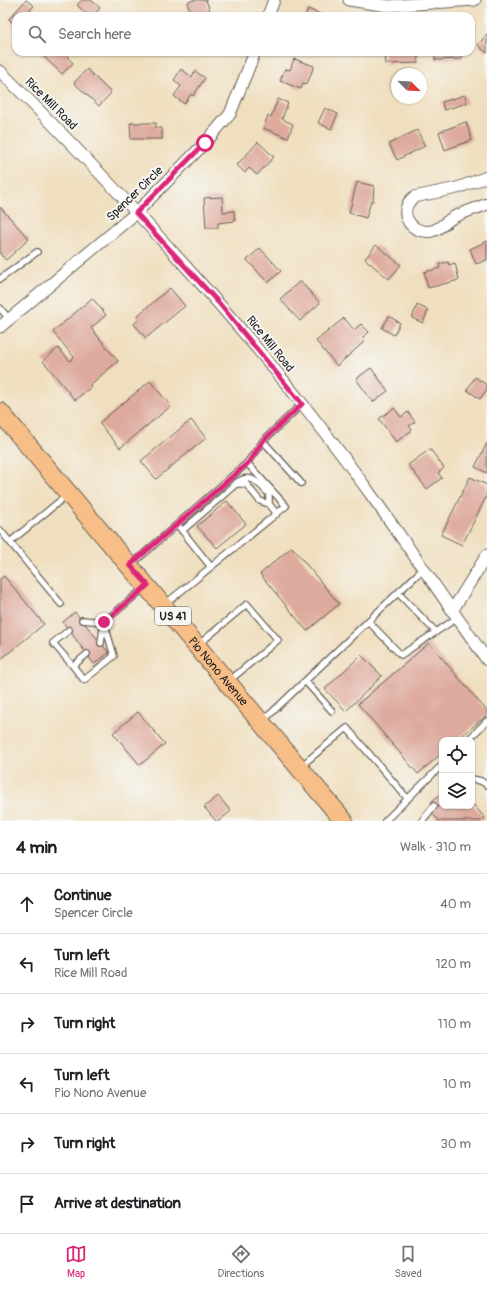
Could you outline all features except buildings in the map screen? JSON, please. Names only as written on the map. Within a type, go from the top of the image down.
[{"type":"main road","name":"Pio Nono Avenue","points":[[0,412],[148,585],[197,646],[344,821]]},
{"type":"street","points":[[270,12],[274,0]]},
{"type":"street","points":[[349,0],[388,6],[475,0]]},
{"type":"street","name":"Spencer Circle","points":[[0,327],[136,213],[205,143],[230,114],[253,56]]},
{"type":"street","name":"Rice Mill Road","points":[[0,71],[59,130],[218,302],[302,404],[368,491],[487,660]]},
{"type":"street","points":[[487,177],[457,188],[414,197],[410,200],[407,206],[406,216],[408,223],[417,230],[432,231],[453,217],[487,204]]},
{"type":"street","points":[[455,614],[487,555]]},
{"type":"lane","points":[[0,280],[37,252]]},
{"type":"lane","points":[[0,308],[10,320]]},
{"type":"lane","points":[[130,565],[248,463],[263,441],[302,404]]},
{"type":"lane","points":[[263,441],[301,483]]},
{"type":"lane","points":[[164,605],[286,506],[248,463]]},
{"type":"lane","points":[[182,531],[242,479],[250,477],[256,480],[269,494],[269,504]]},
{"type":"lane","points":[[236,484],[246,484],[260,501],[269,504],[277,514]]},
{"type":"lane","points":[[10,542],[69,493]]},
{"type":"lane","points":[[177,524],[211,567]]},
{"type":"lane","points":[[0,530],[61,604]]},
{"type":"lane","points":[[261,723],[423,569]]},
{"type":"lane","points":[[101,643],[104,622],[148,585]]},
{"type":"lane","points":[[398,593],[436,632]]},
{"type":"lane","points":[[197,646],[247,604],[278,640],[228,683]]},
{"type":"lane","points":[[368,621],[401,655],[436,632],[455,614]]},
{"type":"lane","points":[[82,620],[104,622]]},
{"type":"lane","points":[[69,630],[53,643],[84,680],[114,656],[104,622]]},
{"type":"lane","points":[[73,666],[87,654]]},
{"type":"lane","points":[[305,681],[332,711]]},
{"type":"lane","points":[[471,737],[487,721]]},
{"type":"lane","points":[[299,768],[347,728],[408,799]]},
{"type":"lane","points":[[385,821],[439,768]]},
{"type":"lane","points":[[475,780],[481,781],[487,785]]},
{"type":"lane","points":[[422,821],[434,806]]},
{"type":"route","points":[[104,622],[148,585],[130,565],[248,463],[263,441],[302,404],[218,302],[136,213],[205,143]]}]
